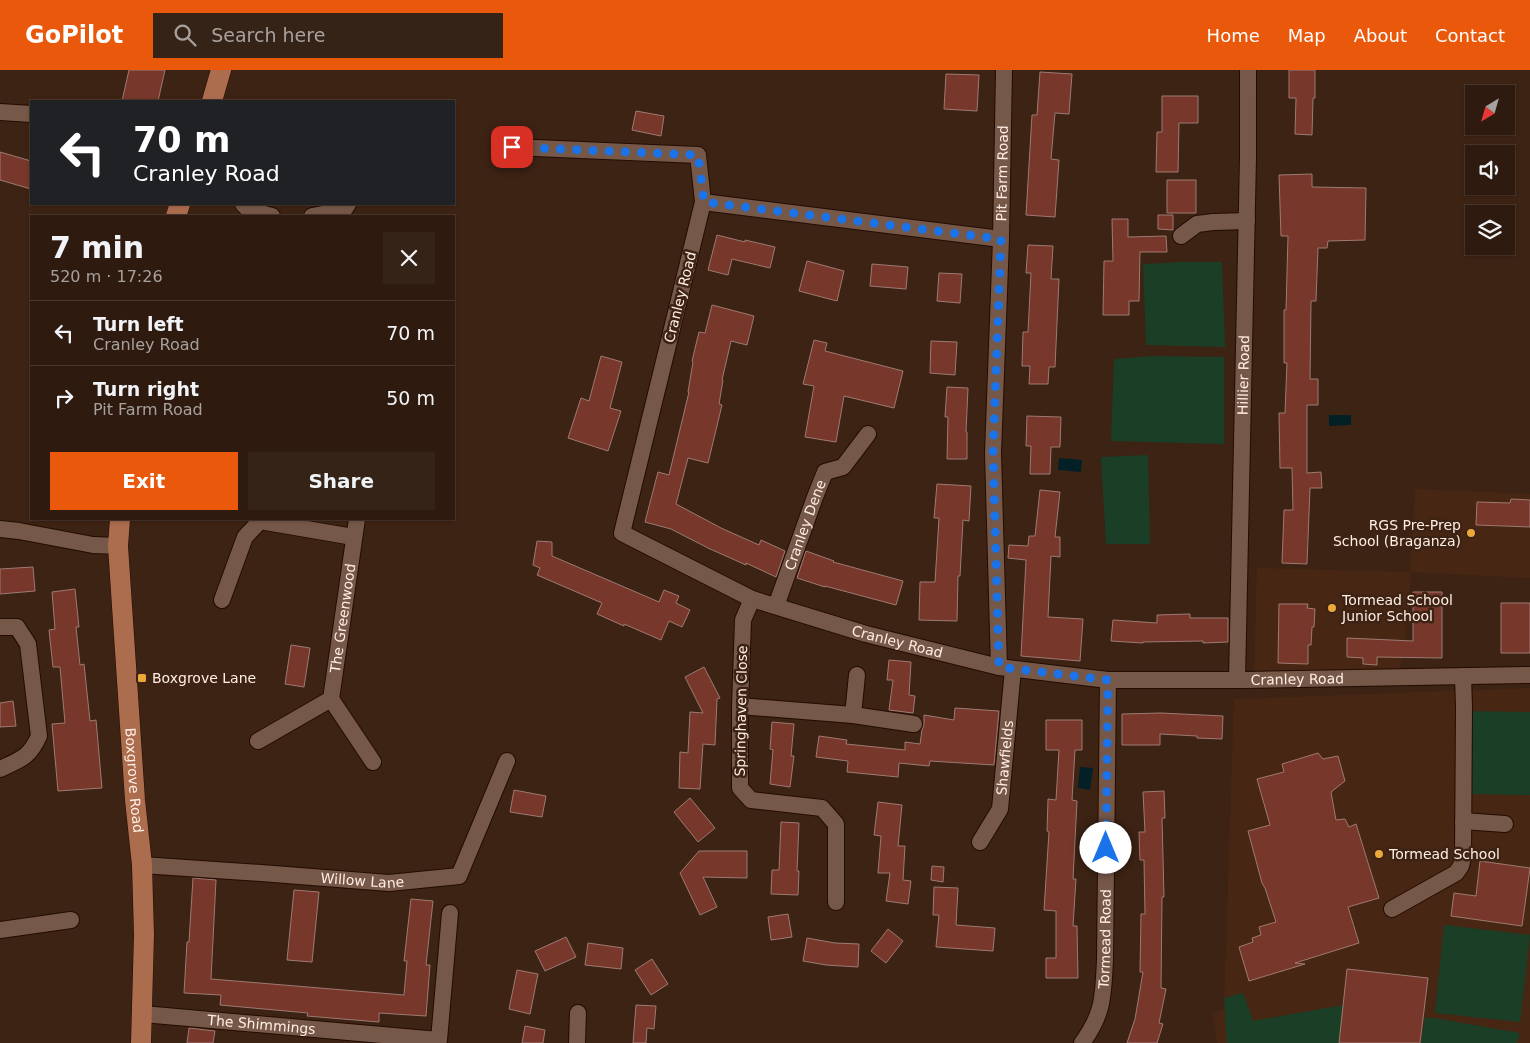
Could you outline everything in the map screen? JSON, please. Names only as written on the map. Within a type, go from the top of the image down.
[{"type":"main road","points":[[212,100],[221,70]]},
{"type":"main road","name":"Boxgrove Road","points":[[120,520],[118,546],[142,865],[144,935],[141,1043]]},
{"type":"street","name":"Pit Farm Road","points":[[1004,70],[1001,239],[993,452],[1006,668]]},
{"type":"street","name":"Hillier Road","points":[[1237,680],[1247,221],[1248,70]]},
{"type":"street","points":[[0,112],[30,114]]},
{"type":"street","points":[[512,147],[698,155],[704,202],[1001,239]]},
{"type":"street","name":"Cranley Road","points":[[704,202],[622,533],[752,599],[866,634],[1006,668],[1108,680],[1237,680],[1530,675]]},
{"type":"street","points":[[244,205],[249,210],[268,215]]},
{"type":"street","points":[[318,215],[345,210]]},
{"type":"street","points":[[1181,236],[1197,224],[1247,221]]},
{"type":"street","name":"Cranley Dene","points":[[776,606],[825,472],[843,467],[868,434]]},
{"type":"street","name":"The Greenwood","points":[[330,699],[357,520]]},
{"type":"street","points":[[222,600],[245,537],[260,521],[353,537]]},
{"type":"street","points":[[0,529],[93,546],[118,546]]},
{"type":"street","name":"Springhaven Close","points":[[752,599],[743,620],[740,788],[751,800],[822,808],[836,824],[836,902]]},
{"type":"street","points":[[0,627],[17,627],[28,644],[39,736],[33,750],[0,769]]},
{"type":"street","name":"Shawfields","points":[[980,842],[1000,809],[1006,668]]},
{"type":"street","points":[[854,715],[857,675]]},
{"type":"street","points":[[1392,909],[1456,873],[1461,866],[1464,821],[1463,676]]},
{"type":"street","name":"Tormead Road","points":[[1082,1043],[1098,1016],[1103,998],[1108,680]]},
{"type":"street","points":[[258,741],[330,699],[373,762]]},
{"type":"street","points":[[740,706],[854,715],[914,724]]},
{"type":"street","name":"Willow Lane","points":[[142,865],[261,872],[389,883],[459,876],[507,761]]},
{"type":"street","points":[[1464,821],[1505,824]]},
{"type":"street","name":"The Shimmings","points":[[143,1014],[439,1041],[450,913]]},
{"type":"street","points":[[1,925],[71,920]]},
{"type":"street","points":[[577,1043],[578,1013]]},
{"type":"shaded area","name":"Tormead School Junior School","points":[[1415,489],[1530,494],[1530,578],[1411,572],[1406,632],[1399,675],[1254,676],[1257,568],[1410,572]]},
{"type":"shaded area","name":"Tormead School","points":[[1530,688],[1530,1043],[1217,1043],[1213,1014],[1224,1009],[1234,699]]},
{"type":"green space","points":[[1222,262],[1225,347],[1146,345],[1143,264]]},
{"type":"green space","points":[[1151,356],[1224,357],[1224,444],[1111,441],[1114,359]]},
{"type":"green space","points":[[1148,455],[1150,544],[1106,544],[1101,457]]},
{"type":"green space","points":[[1468,711],[1530,712],[1530,795],[1467,794]]},
{"type":"green space","points":[[1444,925],[1530,935],[1520,1022],[1435,1013]]},
{"type":"green space","points":[[1243,993],[1253,1021],[1343,1005],[1339,1043],[1227,1043],[1224,998]]},
{"type":"green space","points":[[1425,1018],[1520,1033],[1517,1043],[1421,1043]]},
{"type":"water","points":[[1329,415],[1351,415],[1351,425],[1329,426]]},
{"type":"water","points":[[1059,458],[1082,460],[1081,472],[1058,470]]},
{"type":"water","points":[[1080,767],[1093,768],[1090,790],[1078,788]]},
{"type":"building","points":[[129,70],[165,70],[158,100],[122,100]]},
{"type":"building","points":[[1289,70],[1315,70],[1312,135],[1295,134],[1296,98],[1289,98]]},
{"type":"building","points":[[1040,72],[1072,74],[1069,114],[1055,113],[1051,159],[1059,160],[1055,217],[1026,215],[1032,115],[1037,115]]},
{"type":"building","points":[[946,74],[979,75],[977,111],[944,109]]},
{"type":"building","points":[[1162,96],[1198,96],[1198,123],[1179,123],[1178,172],[1156,172],[1157,132],[1162,132]]},
{"type":"building","points":[[636,111],[664,116],[661,136],[632,130]]},
{"type":"building","points":[[0,152],[30,161],[30,189],[0,180]]},
{"type":"building","points":[[1312,174],[1312,187],[1366,188],[1365,240],[1328,241],[1327,248],[1318,248],[1316,301],[1311,301],[1310,379],[1318,379],[1318,405],[1307,405],[1307,473],[1321,472],[1322,488],[1310,488],[1307,564],[1282,563],[1284,510],[1293,510],[1292,468],[1280,468],[1279,413],[1285,413],[1287,363],[1284,363],[1284,310],[1286,310],[1288,236],[1281,236],[1279,175]]},
{"type":"building","points":[[1167,180],[1196,180],[1196,213],[1167,213]]},
{"type":"building","points":[[1158,215],[1173,215],[1173,230],[1158,229]]},
{"type":"building","points":[[1112,219],[1128,219],[1128,237],[1166,236],[1167,252],[1140,252],[1139,301],[1129,301],[1129,315],[1103,315],[1104,261],[1113,261]]},
{"type":"building","points":[[717,235],[775,247],[770,268],[732,259],[728,275],[708,270]]},
{"type":"building","points":[[1028,245],[1053,246],[1051,279],[1059,279],[1055,367],[1049,367],[1048,384],[1029,384],[1030,366],[1022,366],[1023,332],[1028,332],[1031,273],[1026,273]]},
{"type":"building","points":[[807,261],[844,271],[837,301],[799,291]]},
{"type":"building","points":[[872,264],[908,267],[906,289],[870,286]]},
{"type":"building","points":[[939,273],[962,274],[960,303],[937,301]]},
{"type":"building","points":[[712,305],[754,316],[747,345],[731,341],[722,380],[719,404],[722,405],[708,463],[688,458],[676,504],[721,528],[759,545],[761,540],[785,551],[776,577],[708,548],[671,529],[645,522],[658,472],[669,475],[689,392],[692,361],[699,332],[705,333]]},
{"type":"building","points":[[814,340],[827,343],[825,351],[903,371],[894,408],[844,396],[836,442],[805,437],[814,386],[803,384]]},
{"type":"building","points":[[931,341],[957,342],[955,375],[930,373]]},
{"type":"building","points":[[601,356],[622,362],[610,408],[621,411],[608,451],[568,438],[581,398],[589,401]]},
{"type":"building","points":[[947,387],[968,388],[967,459],[947,459],[948,417],[945,417]]},
{"type":"building","points":[[1027,416],[1061,417],[1060,447],[1051,447],[1050,474],[1030,474],[1031,446],[1026,446]]},
{"type":"building","points":[[937,484],[971,486],[969,521],[963,520],[960,576],[958,576],[957,621],[919,620],[920,582],[935,582],[939,518],[934,518]]},
{"type":"building","points":[[1040,490],[1060,492],[1055,537],[1060,537],[1060,557],[1051,556],[1048,617],[1083,619],[1080,661],[1021,656],[1026,560],[1008,558],[1009,545],[1028,546],[1029,536],[1035,536]]},
{"type":"building","points":[[1511,499],[1530,500],[1530,527],[1476,525],[1477,502],[1510,503]]},
{"type":"building","points":[[537,541],[552,542],[552,556],[659,602],[664,590],[679,596],[676,603],[690,610],[682,627],[669,621],[661,640],[597,614],[602,603],[537,575],[540,568],[533,565]]},
{"type":"building","points":[[806,551],[833,562],[903,581],[896,605],[797,578]]},
{"type":"building","points":[[33,567],[35,591],[0,594],[0,569]]},
{"type":"building","points":[[75,589],[80,665],[84,664],[90,721],[96,720],[102,788],[58,791],[52,724],[65,723],[60,667],[53,667],[49,630],[55,629],[52,592]]},
{"type":"building","points":[[1413,592],[1442,592],[1442,658],[1377,657],[1377,665],[1363,664],[1363,658],[1347,657],[1347,638],[1413,641]]},
{"type":"building","points":[[1501,603],[1530,603],[1530,653],[1501,653]]},
{"type":"building","points":[[1279,604],[1308,604],[1307,608],[1315,609],[1311,645],[1308,645],[1308,664],[1278,663]]},
{"type":"building","points":[[1190,614],[1190,618],[1228,618],[1228,642],[1143,643],[1111,641],[1113,620],[1157,623],[1157,615]]},
{"type":"building","points":[[291,645],[310,648],[304,687],[285,684]]},
{"type":"building","points":[[889,660],[911,662],[909,695],[915,696],[913,713],[889,710],[893,680],[887,680]]},
{"type":"building","points":[[704,667],[720,698],[717,699],[715,745],[703,744],[700,789],[679,788],[680,752],[688,753],[690,712],[703,713],[685,677]]},
{"type":"building","points":[[13,701],[16,726],[0,727],[0,703]]},
{"type":"building","points":[[955,708],[999,711],[994,765],[930,761],[929,766],[899,763],[898,777],[847,772],[848,761],[816,757],[819,736],[847,740],[846,744],[905,750],[905,742],[920,744],[924,715],[954,720]]},
{"type":"building","points":[[1161,713],[1223,716],[1222,739],[1160,734],[1160,745],[1122,745],[1122,714]]},
{"type":"building","points":[[1046,720],[1082,720],[1082,750],[1075,750],[1072,800],[1077,801],[1073,879],[1076,879],[1073,926],[1077,926],[1078,978],[1046,978],[1046,958],[1056,958],[1056,911],[1044,910],[1049,832],[1047,831],[1048,799],[1056,800],[1059,750],[1046,750]]},
{"type":"building","points":[[772,722],[794,724],[791,756],[794,756],[790,787],[770,784],[773,750],[770,749]]},
{"type":"building","name":"Tormead School","points":[[1318,753],[1323,759],[1338,756],[1345,781],[1331,792],[1336,820],[1345,819],[1349,827],[1356,824],[1379,898],[1348,907],[1359,943],[1295,963],[1305,964],[1249,981],[1239,947],[1253,942],[1252,938],[1261,935],[1259,927],[1276,922],[1262,883],[1248,831],[1270,825],[1257,779],[1284,772],[1282,764]]},
{"type":"building","points":[[514,790],[546,796],[542,817],[510,812]]},
{"type":"building","points":[[1164,791],[1165,818],[1162,818],[1164,897],[1162,897],[1161,988],[1166,989],[1159,1023],[1163,1024],[1157,1043],[1127,1043],[1135,1019],[1143,972],[1140,972],[1141,914],[1145,914],[1144,860],[1140,860],[1139,832],[1145,832],[1143,792]]},
{"type":"building","points":[[690,798],[715,828],[698,842],[674,812]]},
{"type":"building","points":[[878,802],[902,805],[898,846],[905,846],[903,880],[911,881],[908,904],[886,901],[890,873],[878,873],[881,836],[874,835]]},
{"type":"building","points":[[781,822],[799,823],[798,895],[771,894],[772,870],[779,870]]},
{"type":"building","points":[[699,851],[747,851],[747,878],[703,877],[717,907],[700,915],[680,873]]},
{"type":"building","points":[[1480,861],[1530,868],[1522,926],[1451,916],[1454,893],[1476,896]]},
{"type":"building","points":[[932,866],[944,867],[943,882],[931,880]]},
{"type":"building","points":[[193,878],[216,880],[211,979],[404,995],[407,961],[404,961],[411,899],[433,901],[426,965],[430,965],[426,1016],[379,1013],[379,1022],[307,1016],[308,1013],[220,1005],[221,995],[184,993]]},
{"type":"building","points":[[934,887],[958,888],[956,925],[995,928],[993,951],[936,947],[939,915],[933,915]]},
{"type":"building","points":[[294,890],[319,892],[312,962],[287,960]]},
{"type":"building","points":[[788,914],[792,937],[771,940],[768,917]]},
{"type":"building","points":[[888,929],[903,941],[886,963],[871,951]]},
{"type":"building","points":[[566,937],[576,957],[545,971],[535,951]]},
{"type":"building","points":[[807,938],[835,943],[859,944],[858,967],[803,961]]},
{"type":"building","points":[[588,943],[623,948],[621,969],[585,965]]},
{"type":"building","points":[[652,959],[668,984],[651,995],[635,970]]},
{"type":"building","points":[[1347,969],[1428,978],[1420,1043],[1339,1043]]},
{"type":"building","points":[[517,970],[538,974],[530,1014],[509,1009]]},
{"type":"building","points":[[636,1005],[656,1006],[654,1029],[647,1028],[646,1043],[633,1043]]},
{"type":"building","points":[[525,1026],[545,1030],[543,1043],[522,1043]]},
{"type":"building","points":[[189,1028],[215,1031],[213,1043],[187,1043]]},
{"type":"place","name":"RGS Pre-Prep School (Braganza)","points":[[1471,533]]},
{"type":"place","name":"Tormead School Junior School","points":[[1332,608]]},
{"type":"place","name":"Boxgrove Lane","points":[[142,678]]},
{"type":"place","name":"Tormead School","points":[[1379,854]]},
{"type":"route","points":[[512,147],[698,155],[704,202],[1001,239],[993,452],[999,667],[1108,680],[1106,848]]}]
